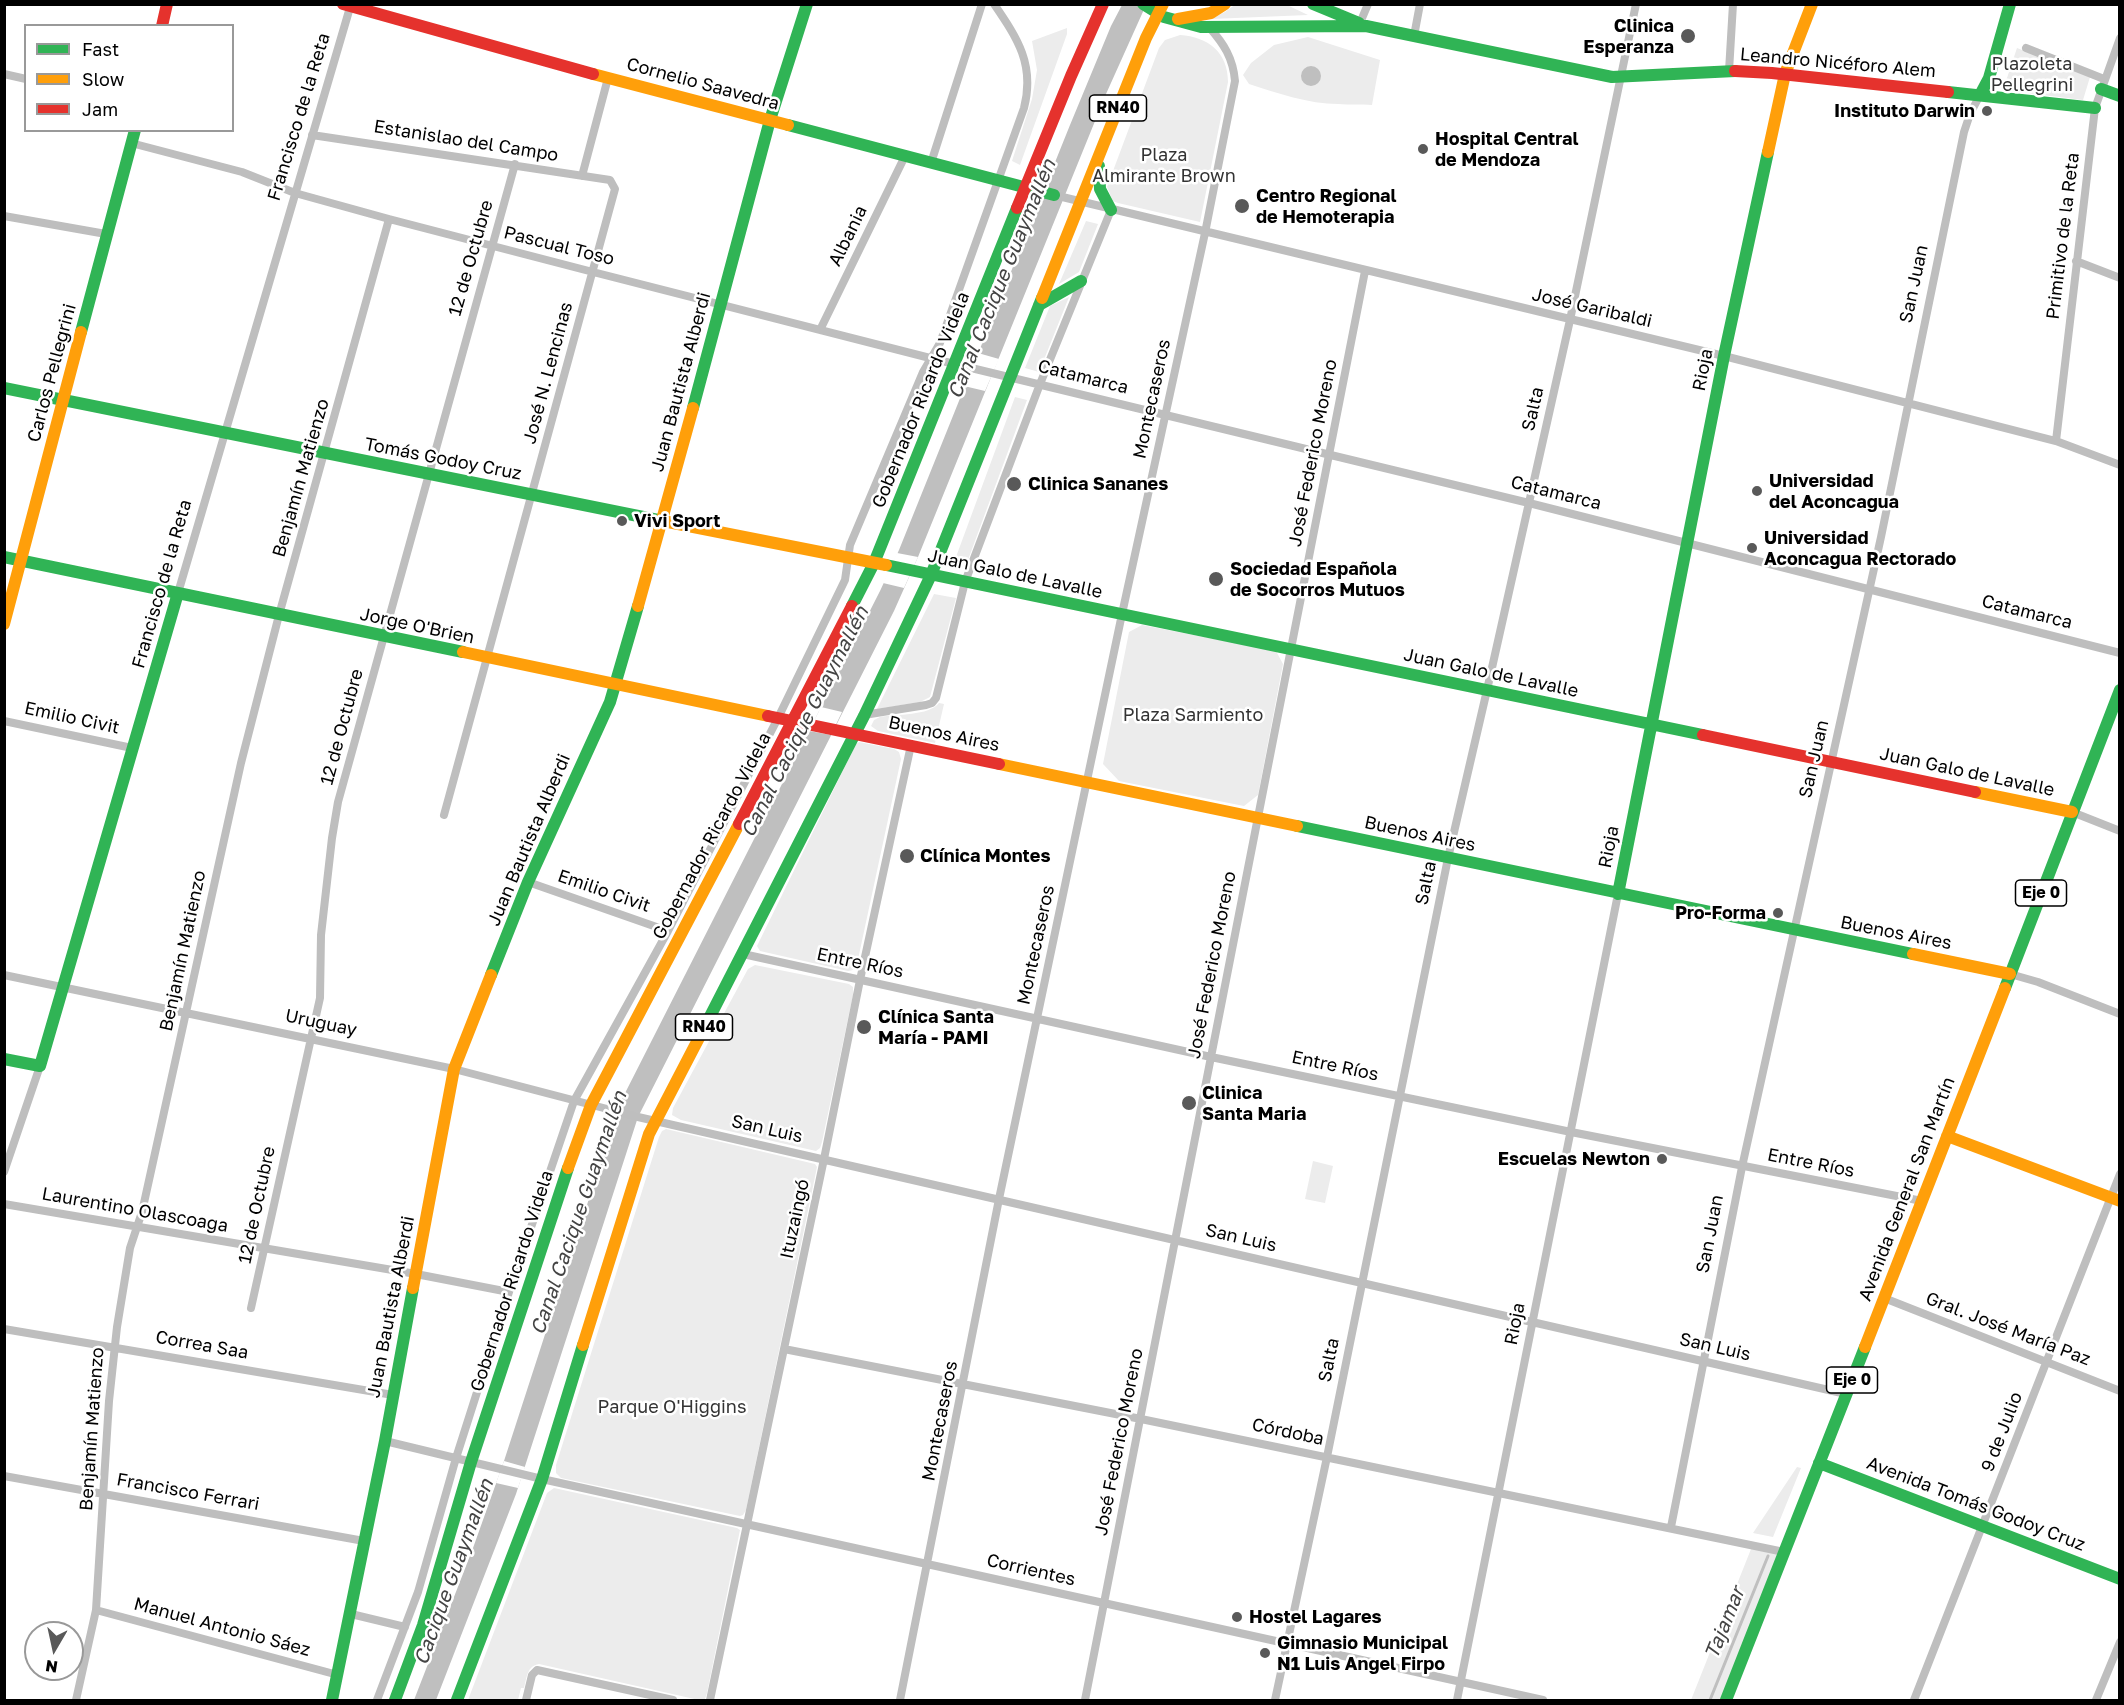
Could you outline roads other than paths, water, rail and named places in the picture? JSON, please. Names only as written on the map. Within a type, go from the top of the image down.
[{"type":"main road","points":[[162,24],[167,4]]},
{"type":"main road","name":"Juan Bautista Alberdi","points":[[332,1701],[385,1441],[454,1069],[528,882],[605,713],[615,684],[663,520],[770,120],[807,4]]},
{"type":"main road","name":"Gobernador Ricardo Videla","points":[[396,1701],[423,1625],[471,1462],[571,1159],[591,1106],[794,721],[874,563],[1071,76],[1103,4]]},
{"type":"main road","points":[[1171,20],[1210,13],[1225,4]]},
{"type":"main road","name":"Leandro Nicéforo Alem","points":[[1313,4],[1363,25],[1604,75],[1620,77],[1729,71],[1785,74],[2095,108]]},
{"type":"main road","name":"Rioja","points":[[1618,894],[1724,356],[1785,74],[1812,4]]},
{"type":"main road","name":"San Juan","points":[[1980,95],[1989,78],[2010,4]]},
{"type":"main road","name":"Cornelio Saavedra","points":[[348,5],[608,78],[1054,195]]},
{"type":"main road","name":"Leandro Nicéforo Alem","points":[[1144,5],[1160,9],[1171,20],[1209,27],[1363,25]]},
{"type":"main road","name":"RN40","points":[[457,1701],[542,1479],[644,1148],[655,1120],[743,954],[864,716],[931,575],[1160,9]]},
{"type":"main road","points":[[2103,84],[2120,96]]},
{"type":"main road","name":"Carlos Pellegrini","points":[[4,624],[134,132]]},
{"type":"main road","points":[[1100,153],[1100,189],[1111,210]]},
{"type":"main road","points":[[1039,304],[1082,281]]},
{"type":"main road","name":"Tomás Godoy Cruz","points":[[4,388],[874,563]]},
{"type":"main road","name":"Jorge O'Brien","points":[[4,557],[823,727]]},
{"type":"main road","name":"Juan Galo de Lavalle","points":[[874,563],[2072,812]]},
{"type":"main road","name":"Francisco de la Reta","points":[[40,1066],[178,593]]},
{"type":"main road","name":"Avenida General San Martín","points":[[1726,1701],[2120,690]]},
{"type":"main road","name":"Buenos Aires","points":[[823,727],[2010,974]]},
{"type":"main road","points":[[4,1059],[40,1066]]},
{"type":"main road","points":[[1947,1136],[2115,1199]]},
{"type":"main road","name":"Avenida Tomás Godoy Cruz","points":[[1820,1463],[2120,1579]]},
{"type":"street","points":[[931,163],[982,4]]},
{"type":"street","points":[[377,1701],[418,1592],[456,1458],[574,1101],[668,931],[778,718],[845,580],[850,545],[930,358],[940,343],[1028,93],[1028,74],[1024,56],[994,4]]},
{"type":"street","points":[[1363,25],[1368,4]]},
{"type":"street","points":[[1414,36],[1420,4]]},
{"type":"street","name":"Salta","points":[[1275,1701],[1327,1457],[1448,858],[1570,320],[1636,4]]},
{"type":"street","points":[[1729,71],[1733,4]]},
{"type":"street","name":"Francisco de la Reta","points":[[178,593],[348,5]]},
{"type":"street","name":"Montecaseros","points":[[900,1701],[929,1564],[999,1199],[1205,233],[1235,81],[1228,50],[1209,27]]},
{"type":"street","name":"Primitivo de la Reta","points":[[2056,441],[2095,108],[2120,38]]},
{"type":"street","points":[[2026,48],[2103,84]]},
{"type":"street","points":[[4,74],[24,79]]},
{"type":"street","points":[[582,176],[608,78]]},
{"type":"street","name":"San Juan","points":[[1671,1527],[1742,1167],[1870,589],[1964,132],[1980,95]]},
{"type":"street","name":"Estanislao del Campo","points":[[312,135],[514,164],[610,180],[614,183]]},
{"type":"street","name":"Pascual Toso","points":[[131,143],[242,172],[295,193],[389,219],[982,370]]},
{"type":"street","name":"Albania","points":[[820,330],[905,156]]},
{"type":"street","name":"12 de Octubre","points":[[252,1308],[320,998],[321,935],[338,802],[514,164]]},
{"type":"street","name":"José N. Lencinas","points":[[444,815],[593,272],[615,189],[614,183]]},
{"type":"street","name":"José Garibaldi","points":[[1054,195],[1724,356],[2056,441],[2120,465]]},
{"type":"street","points":[[864,716],[926,705],[934,700],[965,582],[1040,384],[1111,210]]},
{"type":"street","points":[[4,216],[106,234]]},
{"type":"street","name":"Benjamín Matienzo","points":[[76,1701],[96,1610],[115,1346],[130,1248],[142,1212],[188,1013],[241,763],[279,615],[389,219]]},
{"type":"street","points":[[2076,261],[2120,278]]},
{"type":"street","name":"José Federico Moreno","points":[[1084,1701],[1365,271]]},
{"type":"street","name":"Catamarca","points":[[982,370],[1529,503],[2120,653]]},
{"type":"street","name":"Emilio Civit","points":[[4,721],[132,748]]},
{"type":"street","name":"Ituzaingó","points":[[710,1701],[911,745]]},
{"type":"street","points":[[2072,812],[2120,831]]},
{"type":"street","name":"Emilio Civit","points":[[528,882],[668,931]]},
{"type":"street","name":"Rioja","points":[[1457,1701],[1618,894]]},
{"type":"street","name":"Entre Ríos","points":[[743,954],[1211,1057],[1742,1167],[1922,1201]]},
{"type":"street","points":[[2010,974],[2038,982],[2120,1014]]},
{"type":"street","name":"Uruguay","points":[[4,975],[310,1037],[454,1069],[628,1114]]},
{"type":"street","name":"Francisco de la Reta","points":[[4,1172],[40,1066]]},
{"type":"street","name":"San Luis","points":[[628,1114],[1846,1394]]},
{"type":"street","name":"9 de Julio","points":[[1914,1701],[2047,1362],[2115,1199],[2120,1174]]},
{"type":"street","name":"Laurentino Olascoaga","points":[[4,1204],[509,1292]]},
{"type":"street","name":"Gral. José María Paz","points":[[1884,1298],[2120,1390]]},
{"type":"street","name":"Correa Saa","points":[[4,1329],[115,1346],[393,1395]]},
{"type":"street","name":"Córdoba","points":[[784,1349],[1141,1419],[1784,1552]]},
{"type":"street","points":[[385,1441],[471,1462]]},
{"type":"street","name":"Corrientes","points":[[471,1462],[1543,1701]]},
{"type":"street","name":"Francisco Ferrari","points":[[4,1476],[364,1541]]},
{"type":"street","name":"Manuel Antonio Sáez","points":[[96,1610],[338,1675]]},
{"type":"street","points":[[351,1614],[405,1626]]},
{"type":"street","points":[[2096,1701],[2120,1642]]},
{"type":"street","points":[[526,1701],[534,1672],[537,1670],[673,1701]]},
{"type":"waterway","name":"Tajamar","points":[[1710,1700],[1768,1556]]},
{"type":"place","name":"Clinica Esperanza","points":[[1688,36]]},
{"type":"place","name":"Instituto Darwin","points":[[1987,111]]},
{"type":"place","name":"Hospital Central de Mendoza","points":[[1423,149]]},
{"type":"place","name":"Centro Regional de Hemoterapia","points":[[1242,206]]},
{"type":"place","name":"Clinica Sananes","points":[[1014,484]]},
{"type":"place","name":"Universidad del Aconcagua","points":[[1757,491]]},
{"type":"place","name":"Vivi Sport","points":[[622,521]]},
{"type":"place","name":"Universidad Aconcagua Rectorado","points":[[1752,548]]},
{"type":"place","name":"Sociedad Española de Socorros Mutuos","points":[[1216,579]]},
{"type":"place","name":"Clínica Montes","points":[[907,856]]},
{"type":"place","name":"Pro-Forma","points":[[1778,913]]},
{"type":"place","name":"Clínica Santa María - PAMI","points":[[864,1027]]},
{"type":"place","name":"Clinica Santa Maria","points":[[1189,1103]]},
{"type":"place","name":"Escuelas Newton","points":[[1662,1159]]},
{"type":"place","name":"Hostel Lagares","points":[[1237,1617]]},
{"type":"place","name":"Gimnasio Municipal N1 Luis Angel Firpo","points":[[1265,1653]]},
{"type":"park label","name":"Plazoleta Pellegrini","points":[[2032,74]]},
{"type":"park label","name":"Plaza Almirante Brown","points":[[1164,165]]},
{"type":"park label","name":"Plaza Sarmiento","points":[[1193,715]]},
{"type":"park label","name":"Parque O'Higgins","points":[[672,1407]]},
{"type":"water label","name":"Canal Cacique Guaymallén","points":[[1002,279]]},
{"type":"water label","name":"Canal Cacique Guaymallén","points":[[805,722]]},
{"type":"water label","name":"Canal Cacique Guaymallén","points":[[579,1213]]},
{"type":"water label","name":"Cacique Guaymallén","points":[[454,1572]]}]
